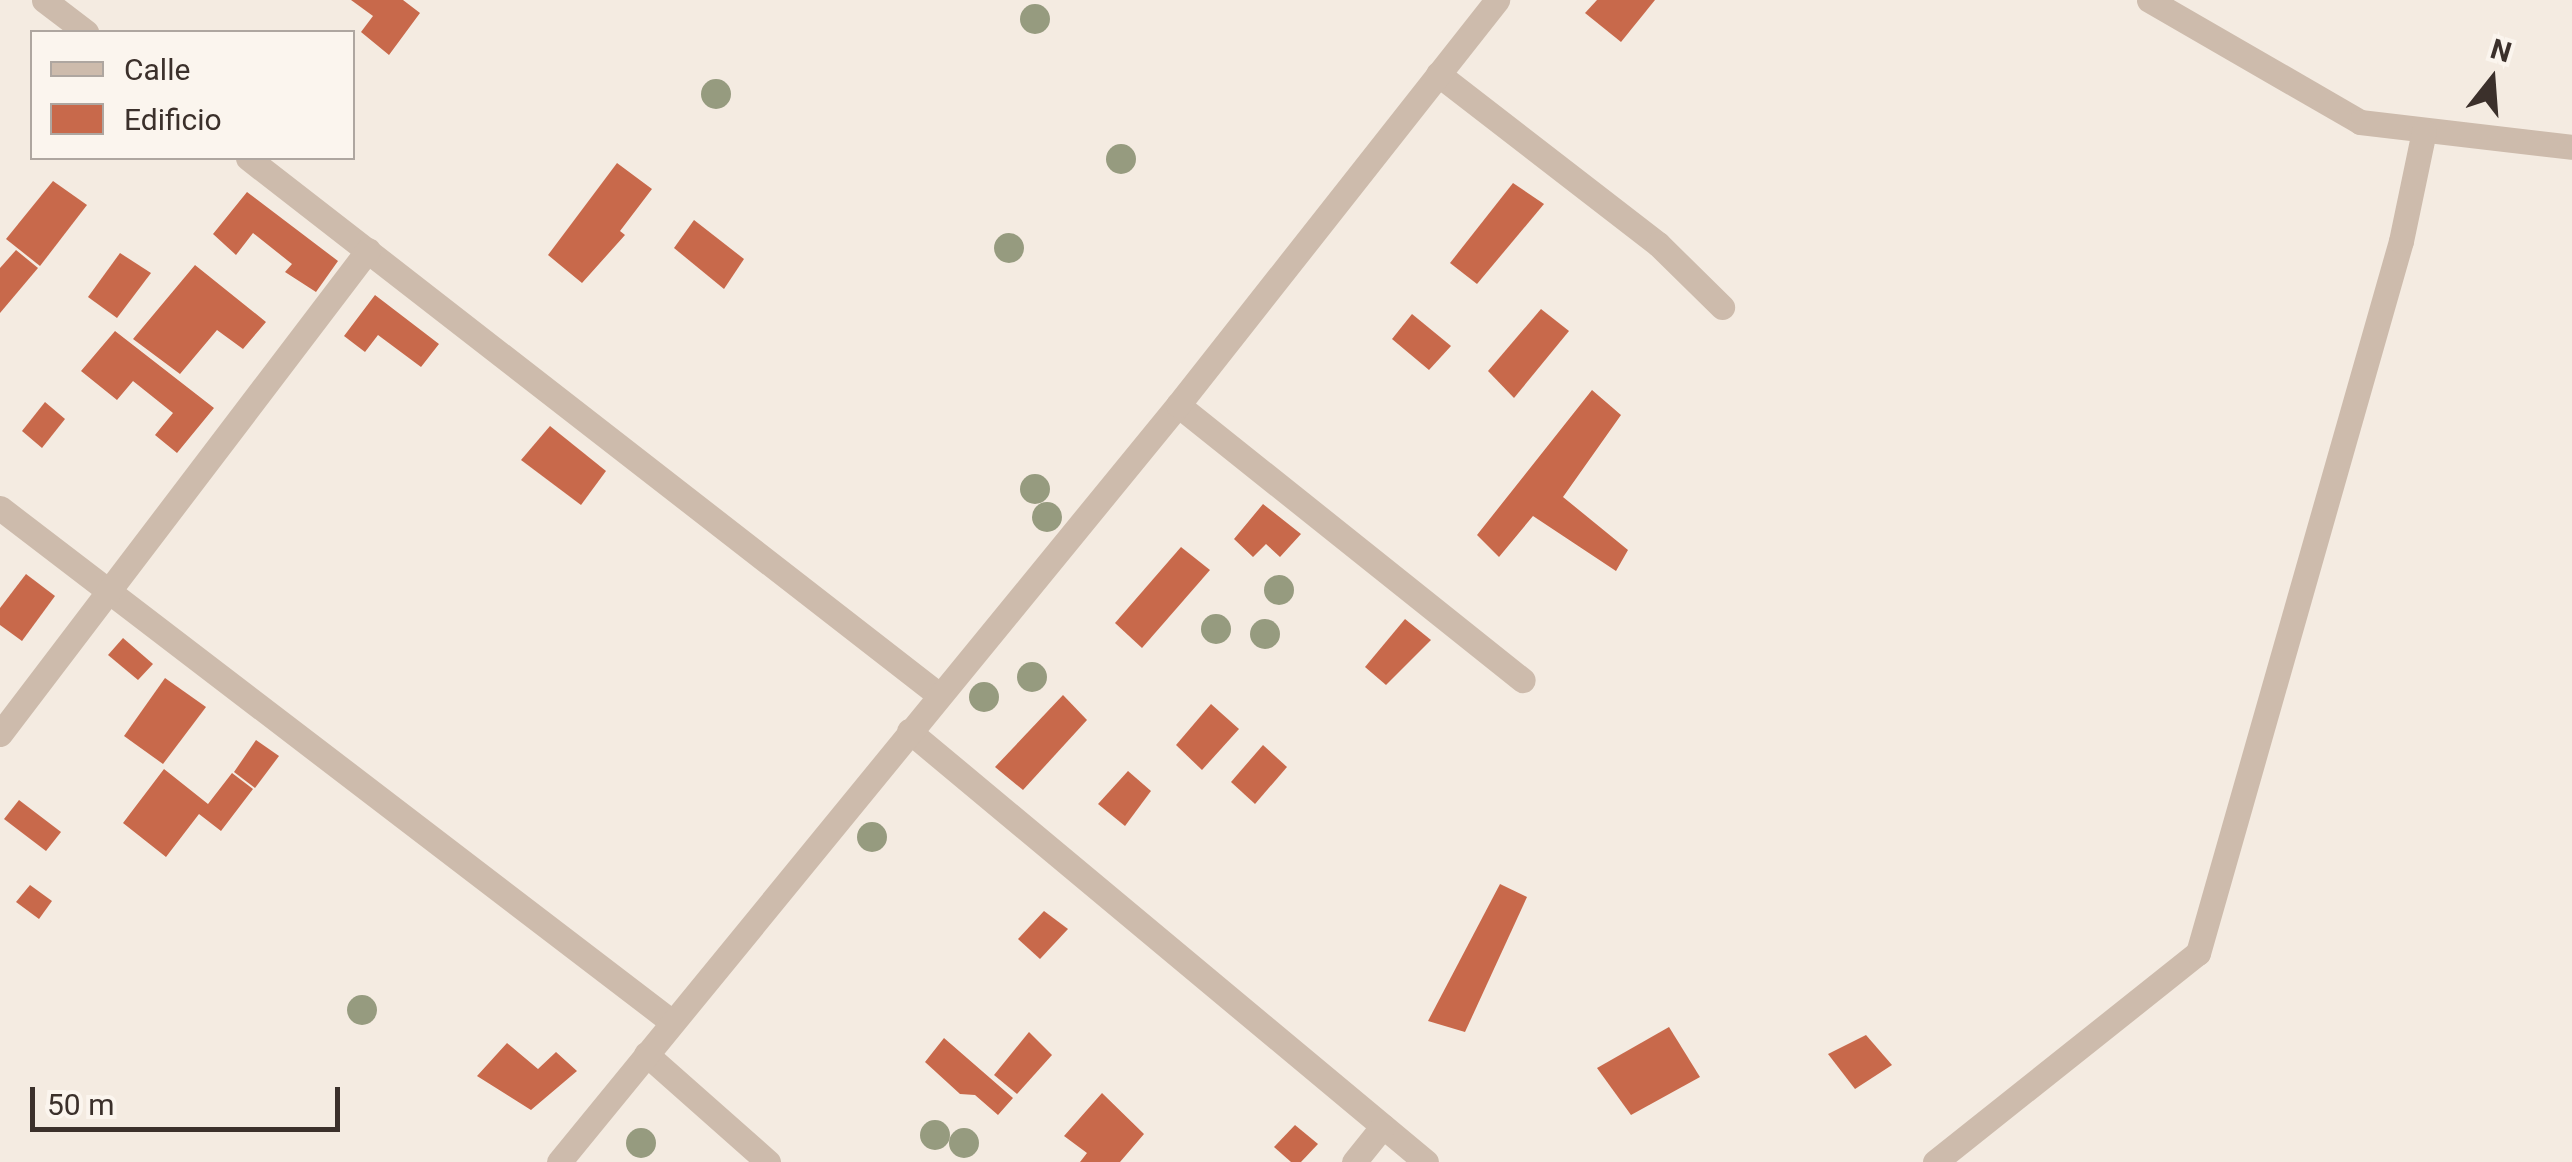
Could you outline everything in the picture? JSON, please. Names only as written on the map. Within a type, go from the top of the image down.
[{"type":"street","points":[[44,0],[83,30]]},
{"type":"street","points":[[559,1162],[1178,405],[1497,0]]},
{"type":"street","points":[[2149,0],[2360,122],[2572,148]]},
{"type":"street","points":[[1438,74],[1658,244],[1722,307]]},
{"type":"street","points":[[1935,1162],[2198,953],[2401,241],[2424,131]]},
{"type":"street","points":[[251,160],[939,695]]},
{"type":"street","points":[[0,734],[368,250]]},
{"type":"street","points":[[1178,405],[1523,680]]},
{"type":"street","points":[[0,508],[672,1022]]},
{"type":"street","points":[[909,731],[1426,1162]]},
{"type":"street","points":[[646,1054],[768,1162]]},
{"type":"street","points":[[1354,1162],[1383,1126]]},
{"type":"building","points":[[351,0],[403,0],[420,13],[389,55],[361,32],[373,16]]},
{"type":"building","points":[[1597,0],[1655,0],[1621,42],[1585,13]]},
{"type":"building","points":[[617,163],[652,189],[620,231],[625,235],[582,283],[548,255]]},
{"type":"building","points":[[53,181],[87,205],[40,266],[6,239]]},
{"type":"building","points":[[1513,183],[1544,204],[1477,284],[1450,263]]},
{"type":"building","points":[[247,192],[338,261],[316,292],[285,272],[292,264],[253,233],[236,255],[213,234]]},
{"type":"building","points":[[694,220],[744,259],[724,289],[674,248]]},
{"type":"building","points":[[16,250],[38,268],[0,313],[0,268]]},
{"type":"building","points":[[120,253],[151,273],[117,318],[88,297]]},
{"type":"building","points":[[195,265],[266,322],[243,349],[217,330],[180,374],[133,339]]},
{"type":"building","points":[[375,295],[439,344],[421,367],[378,335],[365,352],[344,336]]},
{"type":"building","points":[[1541,309],[1569,331],[1514,398],[1488,371]]},
{"type":"building","points":[[1412,314],[1451,346],[1429,370],[1392,339]]},
{"type":"building","points":[[115,331],[214,408],[177,453],[155,435],[173,413],[133,381],[117,400],[81,371]]},
{"type":"building","points":[[1592,390],[1621,415],[1563,497],[1628,550],[1616,571],[1533,516],[1499,557],[1477,535]]},
{"type":"building","points":[[45,402],[65,419],[42,448],[22,431]]},
{"type":"building","points":[[550,426],[606,471],[581,505],[521,460]]},
{"type":"building","points":[[1263,504],[1301,534],[1280,557],[1266,544],[1253,557],[1234,539]]},
{"type":"building","points":[[1181,547],[1210,570],[1142,648],[1115,623]]},
{"type":"building","points":[[26,574],[55,596],[22,641],[0,625],[0,608]]},
{"type":"building","points":[[1405,619],[1431,640],[1386,685],[1365,667]]},
{"type":"building","points":[[123,638],[153,664],[138,680],[108,655]]},
{"type":"building","points":[[165,678],[206,707],[163,764],[124,736]]},
{"type":"building","points":[[1063,695],[1087,720],[1023,790],[995,767]]},
{"type":"building","points":[[1211,704],[1239,729],[1202,770],[1176,745]]},
{"type":"building","points":[[256,740],[279,756],[255,788],[234,772]]},
{"type":"building","points":[[1263,745],[1287,767],[1255,804],[1231,782]]},
{"type":"building","points":[[164,769],[208,804],[232,773],[253,789],[221,831],[199,814],[166,857],[123,823]]},
{"type":"building","points":[[1128,771],[1151,791],[1125,826],[1098,804]]},
{"type":"building","points":[[19,800],[61,832],[46,851],[4,819]]},
{"type":"building","points":[[1500,884],[1527,897],[1465,1032],[1428,1021]]},
{"type":"building","points":[[30,885],[52,901],[39,919],[16,902]]},
{"type":"building","points":[[1044,911],[1068,929],[1040,959],[1018,939]]},
{"type":"building","points":[[1669,1027],[1700,1077],[1631,1115],[1597,1068]]},
{"type":"building","points":[[1029,1032],[1052,1055],[1017,1094],[994,1075]]},
{"type":"building","points":[[1866,1035],[1892,1065],[1855,1089],[1828,1054]]},
{"type":"building","points":[[944,1038],[1013,1098],[998,1115],[975,1095],[960,1094],[925,1062]]},
{"type":"building","points":[[507,1043],[538,1069],[556,1052],[577,1071],[531,1110],[477,1076]]},
{"type":"building","points":[[1102,1093],[1144,1134],[1120,1162],[1080,1162],[1087,1153],[1064,1136]]},
{"type":"building","points":[[1295,1125],[1318,1144],[1301,1162],[1291,1162],[1274,1147]]}]
